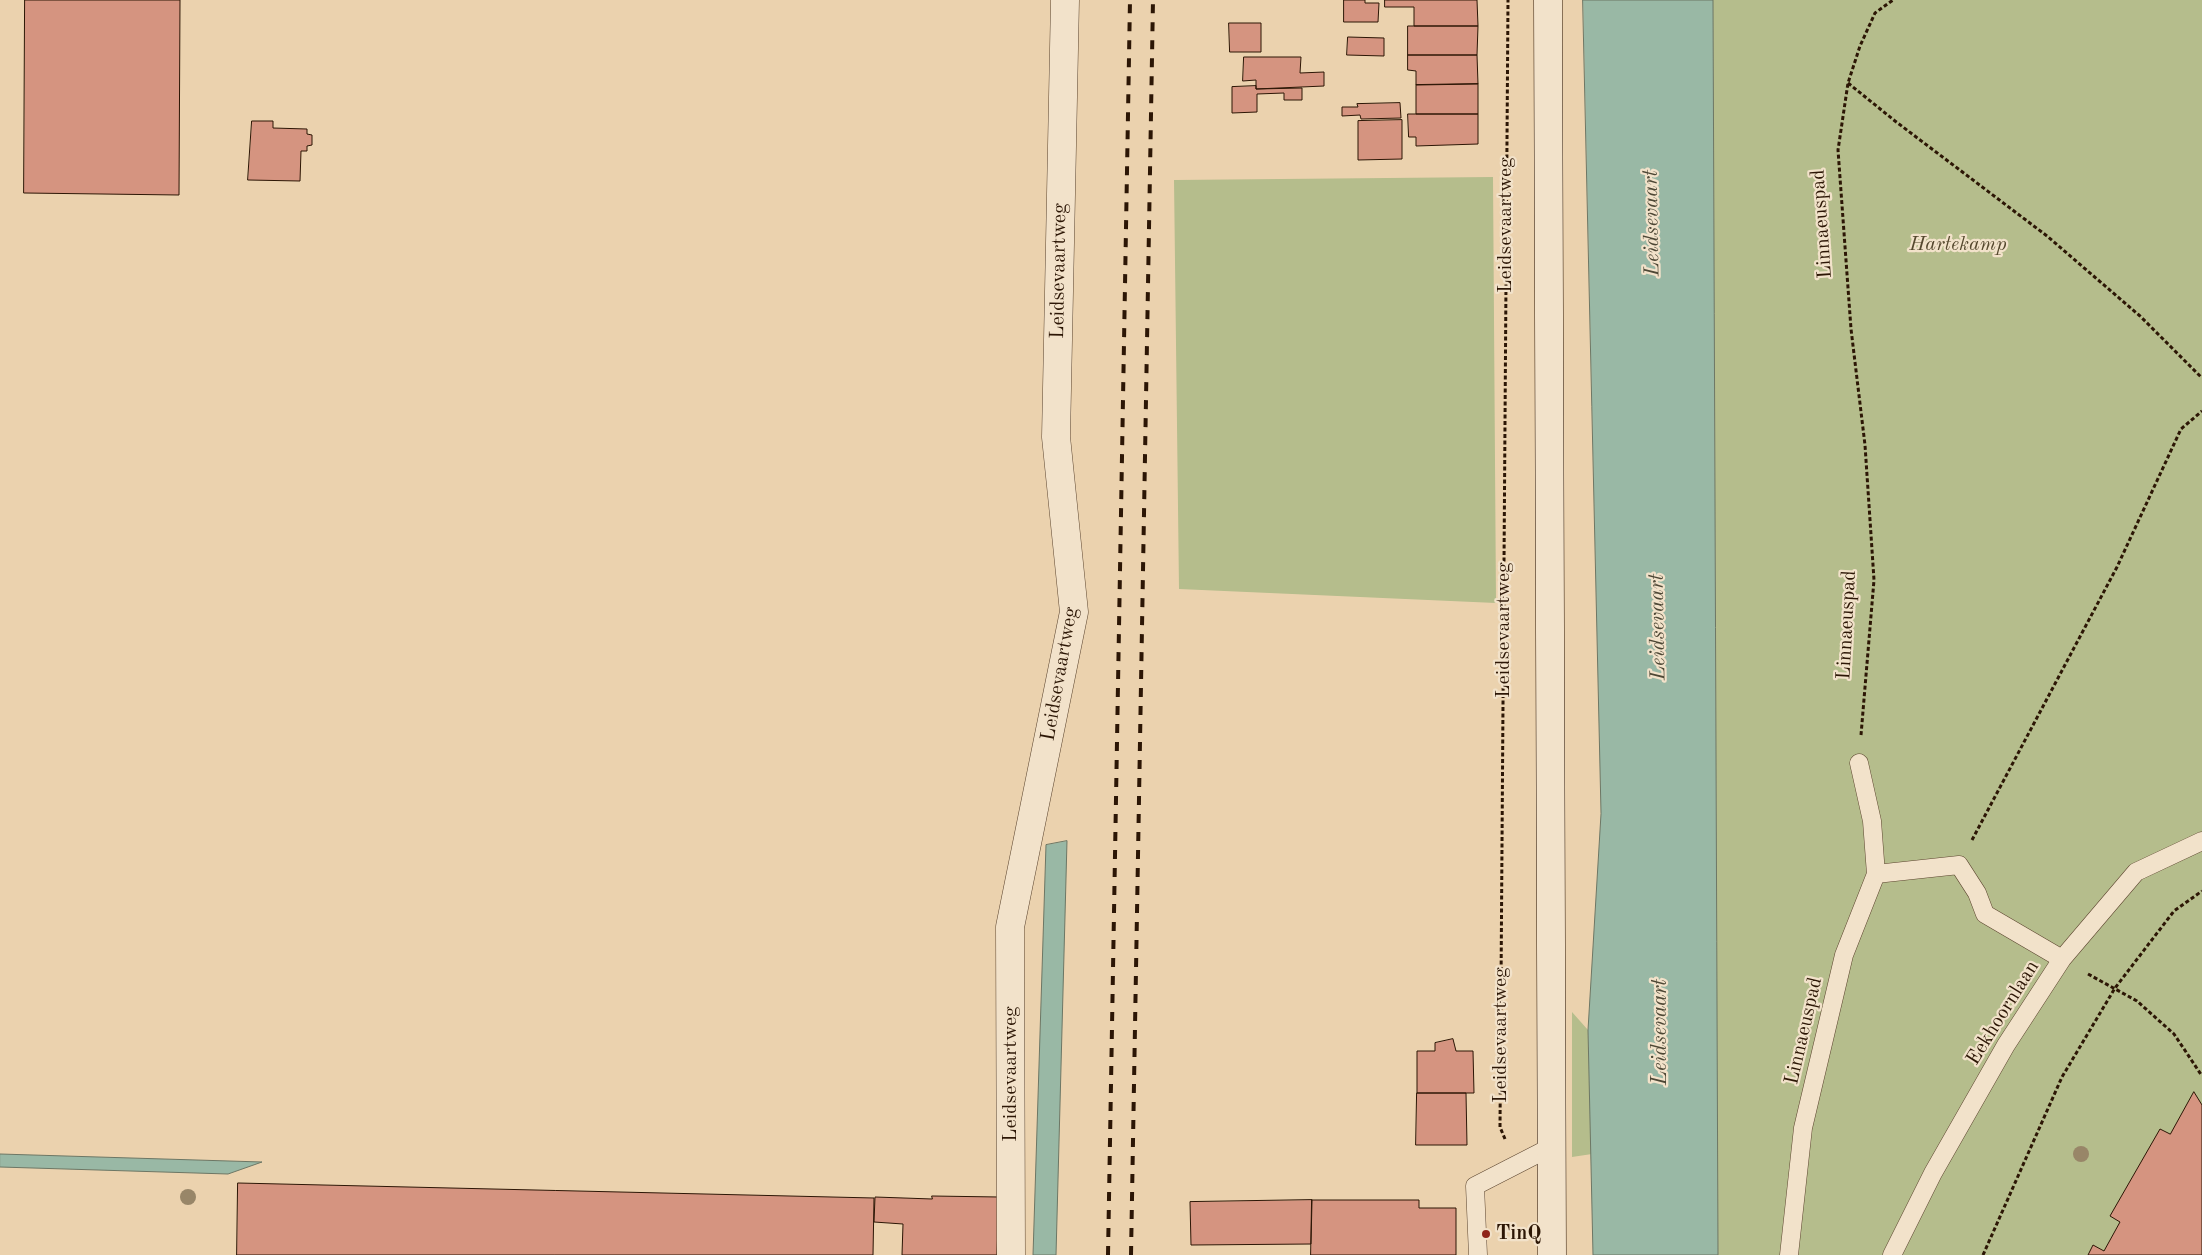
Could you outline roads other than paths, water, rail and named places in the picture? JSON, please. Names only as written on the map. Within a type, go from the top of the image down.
[{"type":"street","name":"Leidsevaartweg","points":[[1011,1255],[1010,927],[1074,612],[1056,437],[1064,0]]},
{"type":"street","points":[[1548,0],[1552,1255]]},
{"type":"lane","name":"Linnaeuspad","points":[[1789,1255],[1803,1128],[1844,956],[1876,874],[1872,822],[1859,763]]},
{"type":"lane","name":"Eekhoornlaan","points":[[1892,1255],[1933,1173],[2006,1045],[2062,959],[2136,872],[2202,840]]},
{"type":"lane","points":[[1876,874],[1959,865],[1977,893],[1985,914],[2062,959]]},
{"type":"lane","points":[[1478,1255],[1475,1186],[1551,1147]]},
{"type":"water","name":"Leidsevaart","points":[[1583,0],[1713,0],[1718,1255],[1593,1255],[1588,1030],[1601,814]]},
{"type":"water","points":[[1067,841],[1056,1255],[1033,1255],[1046,845]]},
{"type":"water","points":[[0,1154],[262,1162],[228,1174],[0,1167]]},
{"type":"railway","points":[[1108,1255],[1130,0]]},
{"type":"railway","points":[[1131,1255],[1153,0]]},
{"type":"place","name":"TinQ","points":[[1486,1234]]},
{"type":"park label","name":"Hartekamp","points":[[1958,245]]}]
